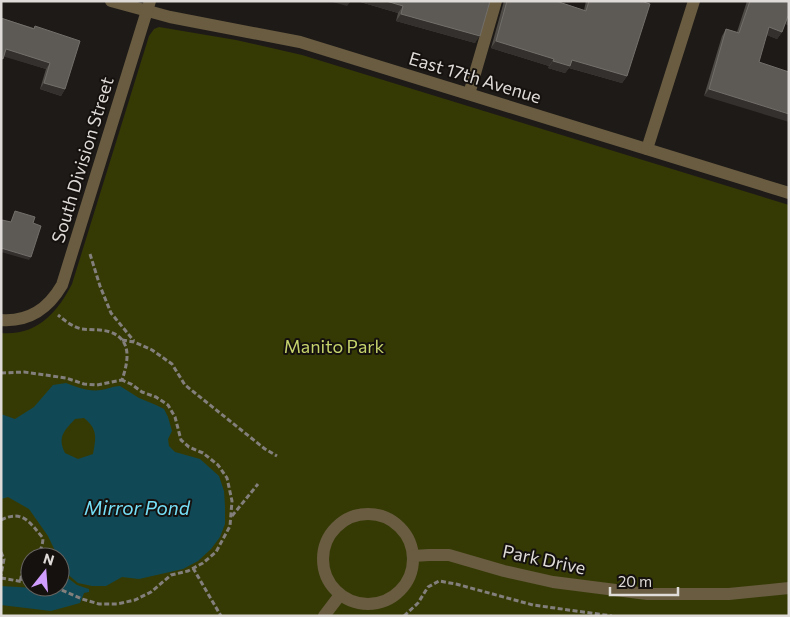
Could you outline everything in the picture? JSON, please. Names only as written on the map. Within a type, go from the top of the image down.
[{"type":"street","name":"East 17th Avenue","points":[[111,1],[148,6],[300,42],[789,193]]},
{"type":"street","points":[[469,94],[496,1]]},
{"type":"street","points":[[647,149],[694,1]]},
{"type":"street","name":"South Division Street","points":[[1,320],[20,320],[29,317],[48,304],[58,292],[64,278],[148,6]]},
{"type":"street","points":[[370,514],[388,520],[403,532],[410,544],[413,556],[412,569],[407,581],[399,591],[389,599],[377,604],[351,601],[340,595],[331,586],[325,575],[323,556],[328,538],[335,528],[345,520],[370,514]]},
{"type":"street","name":"Park Drive","points":[[413,556],[429,554],[449,556],[553,582],[647,594],[729,594],[789,588]]},
{"type":"street","points":[[324,616],[340,595]]},
{"type":"path","points":[[88,247],[100,286],[111,313],[134,342]]},
{"type":"path","points":[[58,314],[66,322],[80,328],[109,332],[121,340],[128,357],[122,380]]},
{"type":"path","points":[[121,340],[134,342],[152,350],[172,364],[185,385],[265,450],[277,456]]},
{"type":"path","points":[[1,373],[24,372],[66,378],[84,384],[97,385],[122,380],[131,384],[142,392],[156,397],[168,405],[175,417],[181,440],[218,465],[227,478],[232,501],[230,526],[216,552],[203,563],[171,575],[151,592],[135,600],[117,604],[99,604],[70,593]]},
{"type":"path","points":[[231,518],[258,484]]},
{"type":"path","points":[[1,520],[18,516],[26,518],[43,538],[43,547]]},
{"type":"path","points":[[1,552],[4,559],[1,577],[20,582]]},
{"type":"path","points":[[193,568],[221,616]]},
{"type":"path","points":[[404,616],[418,603],[428,587],[439,581],[533,605],[612,616]]},
{"type":"green space","name":"Manito Park","points":[[159,27],[236,40],[302,55],[789,205],[789,616],[1,616],[1,333],[25,331],[44,321],[60,304],[72,284],[149,36],[154,29]]},
{"type":"water","name":"Mirror Pond","points":[[66,383],[92,390],[104,390],[120,386],[139,398],[164,409],[172,431],[168,439],[169,446],[175,452],[200,459],[219,476],[224,491],[225,506],[225,524],[220,537],[198,561],[183,569],[139,579],[122,577],[106,586],[78,583],[70,576],[70,547],[53,547],[29,509],[8,497],[1,499],[1,414],[15,419],[34,407],[53,385]],"holes":[[[84,418],[92,426],[95,434],[93,454],[78,459],[65,453],[62,443],[63,434],[75,419]]]},
{"type":"water","points":[[70,580],[77,585],[89,589],[89,592],[84,593],[80,603],[51,611],[1,605],[1,586],[20,587],[20,597],[70,597]]},
{"type":"building","points":[[386,1],[490,1],[480,36],[401,14],[403,6]]},
{"type":"building","points":[[507,1],[556,1],[586,11],[589,1],[641,1],[650,4],[627,76],[572,60],[570,66],[553,61],[554,59],[496,41]]},
{"type":"building","points":[[750,1],[789,1],[789,16],[782,32],[769,27],[759,62],[789,72],[789,114],[709,89],[726,29],[739,33]]},
{"type":"building","points":[[1,18],[34,29],[35,26],[80,41],[65,89],[44,83],[50,63],[6,49],[3,59],[1,58]]},
{"type":"building","points":[[15,211],[35,217],[33,223],[41,226],[31,257],[1,248],[2,220],[11,222]]}]
